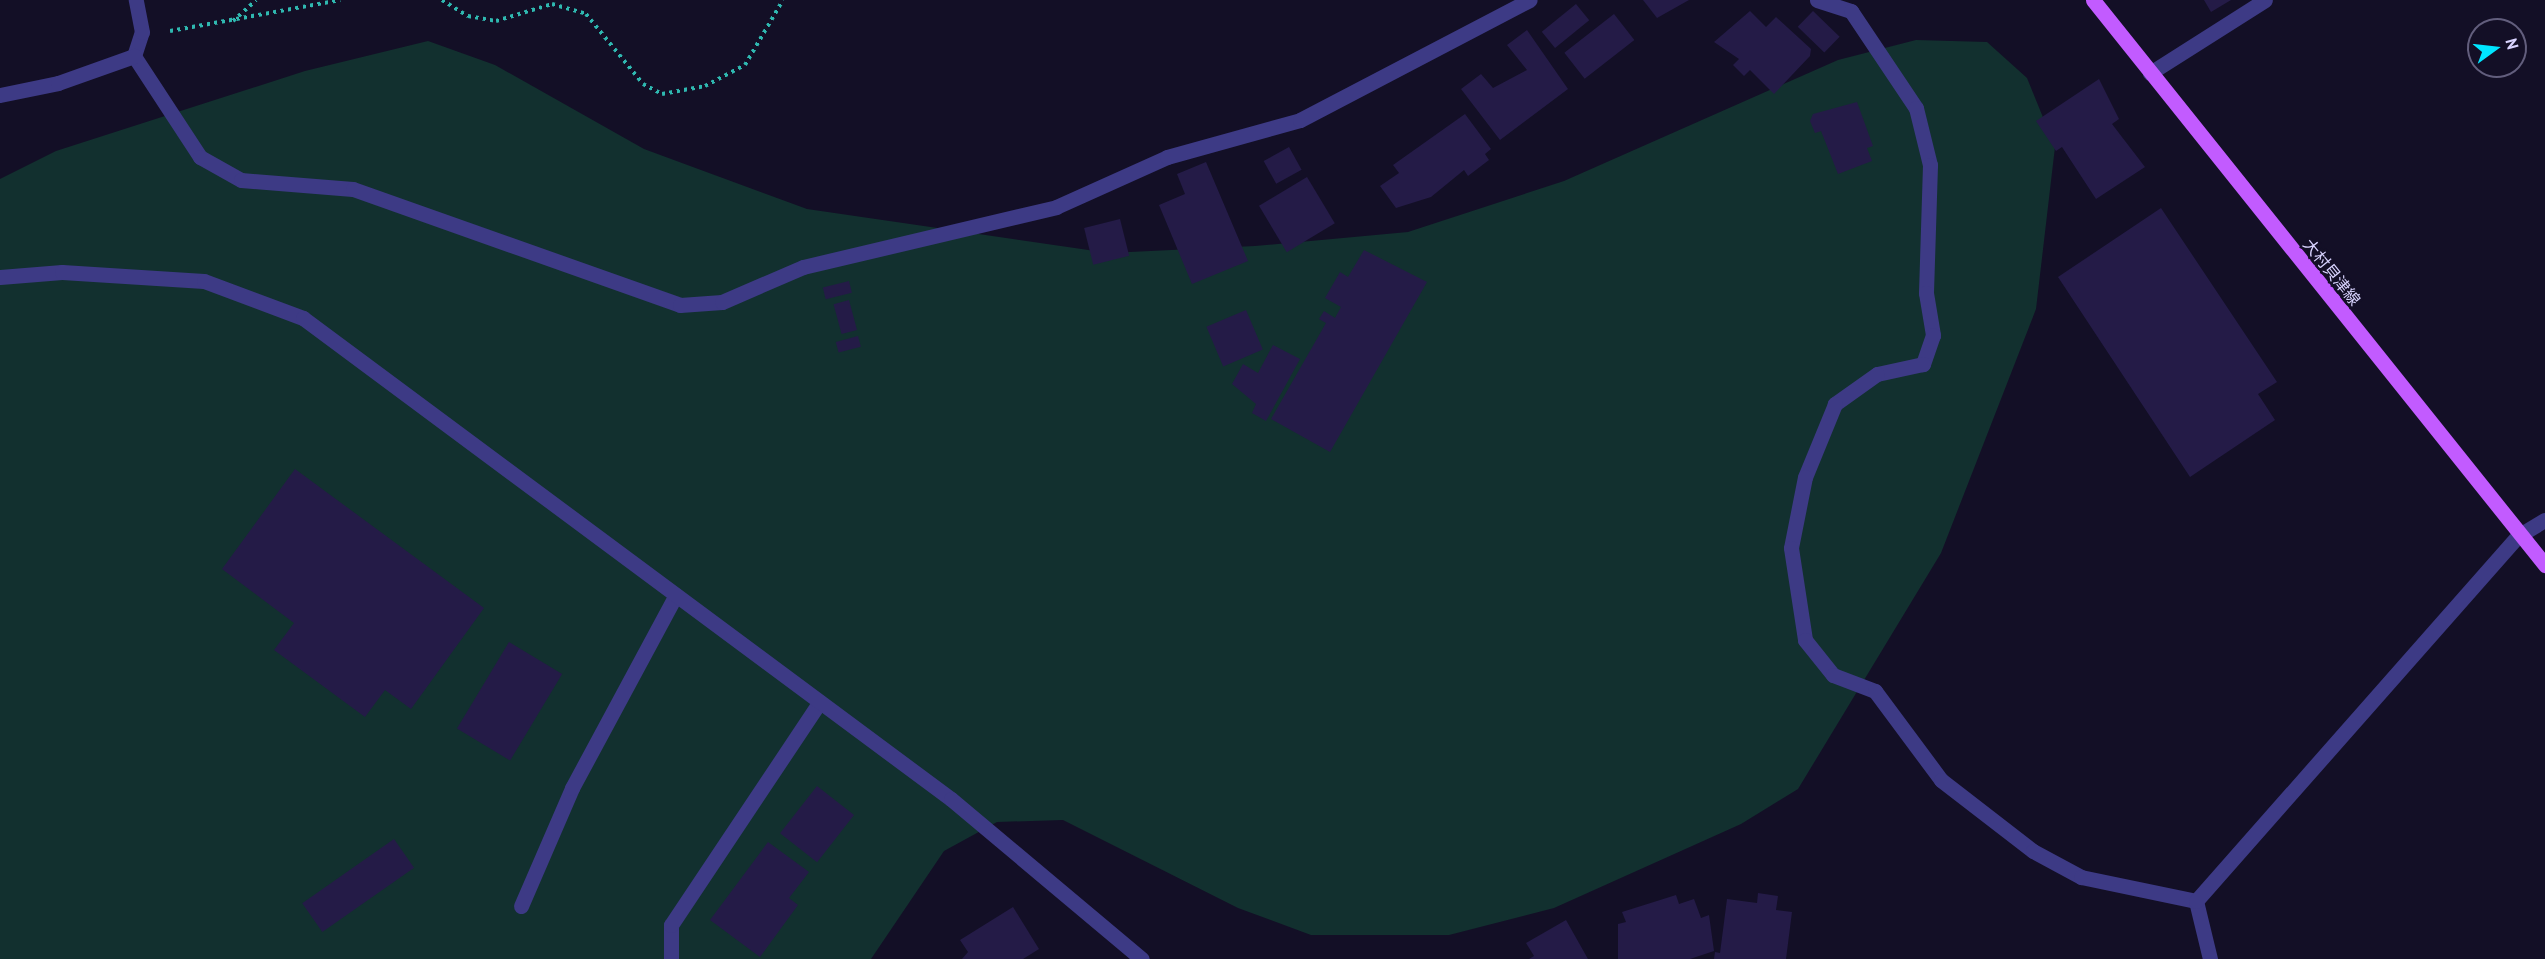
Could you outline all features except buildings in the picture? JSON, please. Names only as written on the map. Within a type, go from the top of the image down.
[{"type":"main road","name":"大村貝津線","points":[[2093,0],[2518,536],[2545,565]]},
{"type":"street","points":[[134,56],[142,32],[136,0]]},
{"type":"street","points":[[134,56],[200,157],[241,180],[353,189],[680,305],[723,302],[803,267],[1056,207],[1167,157],[1300,120],[1530,0]]},
{"type":"street","points":[[1817,0],[1851,11],[1916,108],[1930,165],[1926,293],[1933,335],[1923,364],[1877,374],[1835,404],[1805,477],[1791,548],[1805,640],[1833,675],[1875,691],[1941,780],[2033,851],[2081,877],[2196,901]]},
{"type":"street","points":[[2150,74],[2265,0]]},
{"type":"street","points":[[0,95],[58,83],[134,56]]},
{"type":"street","points":[[0,277],[62,272],[204,281],[303,318],[951,799],[1142,959]]},
{"type":"street","points":[[2196,901],[2518,536],[2545,520]]},
{"type":"street","points":[[521,906],[572,788],[676,595]]},
{"type":"street","points":[[671,959],[671,925],[820,702]]},
{"type":"street","points":[[2196,901],[2210,959]]},
{"type":"path","points":[[233,21],[256,0]]},
{"type":"path","points":[[142,32],[233,21],[340,0]]},
{"type":"path","points":[[442,0],[468,16],[496,21],[552,4],[586,14],[643,84],[662,94],[705,86],[745,64],[783,0]]},
{"type":"green space","points":[[1916,40],[1987,42],[2027,78],[2055,147],[2036,309],[1941,553],[1798,789],[1741,824],[1554,908],[1449,935],[1311,935],[1238,908],[1063,820],[997,822],[944,851],[871,959],[0,959],[0,179],[56,151],[305,71],[428,41],[495,65],[644,149],[807,209],[1109,253],[1255,246],[1408,232],[1564,181],[1838,60]]}]
